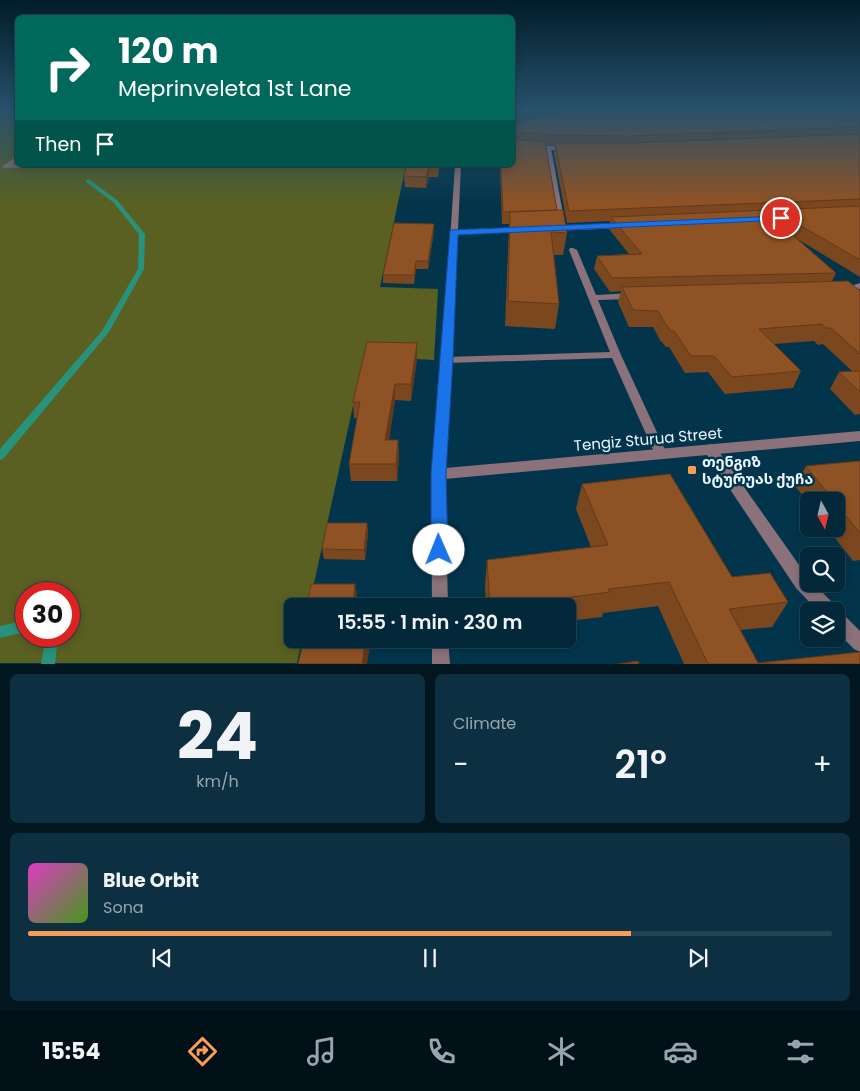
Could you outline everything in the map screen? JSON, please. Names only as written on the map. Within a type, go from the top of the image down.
[{"type":"street","points":[[515,144],[548,149],[575,149]]},
{"type":"street","points":[[548,149],[562,228]]},
{"type":"street","points":[[15,160],[5,167],[15,166]]},
{"type":"street","points":[[440,598],[438,474],[447,360],[458,167]]},
{"type":"street","points":[[542,229],[632,225]]},
{"type":"street","points":[[454,232],[533,230]]},
{"type":"street","points":[[572,250],[616,355],[661,454]]},
{"type":"street","points":[[837,291],[847,291],[860,286]]},
{"type":"street","points":[[593,298],[642,296]]},
{"type":"street","points":[[447,360],[616,355]]},
{"type":"street","name":"Tengiz Sturua Street","points":[[438,474],[860,436]]},
{"type":"street","points":[[710,450],[802,583],[820,602]]},
{"type":"street","points":[[845,628],[860,644]]},
{"type":"street","points":[[440,648],[440,664]]},
{"type":"green space","points":[[0,141],[15,141],[15,167],[406,167],[380,287],[438,289],[434,360],[364,356],[311,598],[284,598],[284,648],[300,648],[297,663],[0,663]]},
{"type":"building","points":[[515,141],[545,142],[557,210],[503,212],[501,167],[515,167]]},
{"type":"building","points":[[681,141],[860,141],[860,199],[569,211],[555,143]]},
{"type":"building","points":[[406,167],[429,167],[426,177],[404,176]]},
{"type":"building","points":[[860,206],[860,260],[796,223],[789,232],[836,273],[612,278],[597,256],[642,254],[611,217]]},
{"type":"building","points":[[563,210],[567,233],[551,232],[559,304],[508,301],[510,212]]},
{"type":"building","points":[[394,223],[434,224],[428,261],[416,261],[414,275],[383,275]]},
{"type":"building","points":[[848,281],[860,291],[860,354],[831,328],[826,328],[822,324],[759,329],[801,371],[732,377],[714,356],[691,356],[658,311],[633,310],[622,287]]},
{"type":"building","points":[[367,342],[417,343],[411,384],[395,384],[385,440],[398,440],[396,464],[349,464],[360,402],[353,402]]},
{"type":"building","points":[[860,371],[860,392],[839,372]]},
{"type":"building","points":[[860,461],[860,533],[845,515],[845,492],[827,492],[806,466]]},
{"type":"building","points":[[670,474],[732,577],[770,573],[788,602],[729,609],[758,663],[860,652],[860,664],[708,664],[669,582],[608,589],[610,592],[564,598],[489,598],[487,560],[608,545],[582,484]]},
{"type":"building","points":[[327,523],[367,523],[364,550],[322,549]]},
{"type":"building","points":[[311,584],[355,584],[354,598],[308,598]]},
{"type":"building","points":[[302,648],[365,648],[362,664],[298,664]]},
{"type":"building","points":[[638,661],[639,664],[618,664]]},
{"type":"waterway","points":[[0,456],[105,332],[141,269],[142,234],[115,201],[88,181]]},
{"type":"waterway","points":[[0,632],[15,629]]},
{"type":"waterway","points":[[48,664],[50,647]]},
{"type":"place","name":"თენგიზ სტურუას ქუჩა","points":[[692,470]]},
{"type":"route","points":[[439,550],[438,474],[454,232],[781,218]]}]
